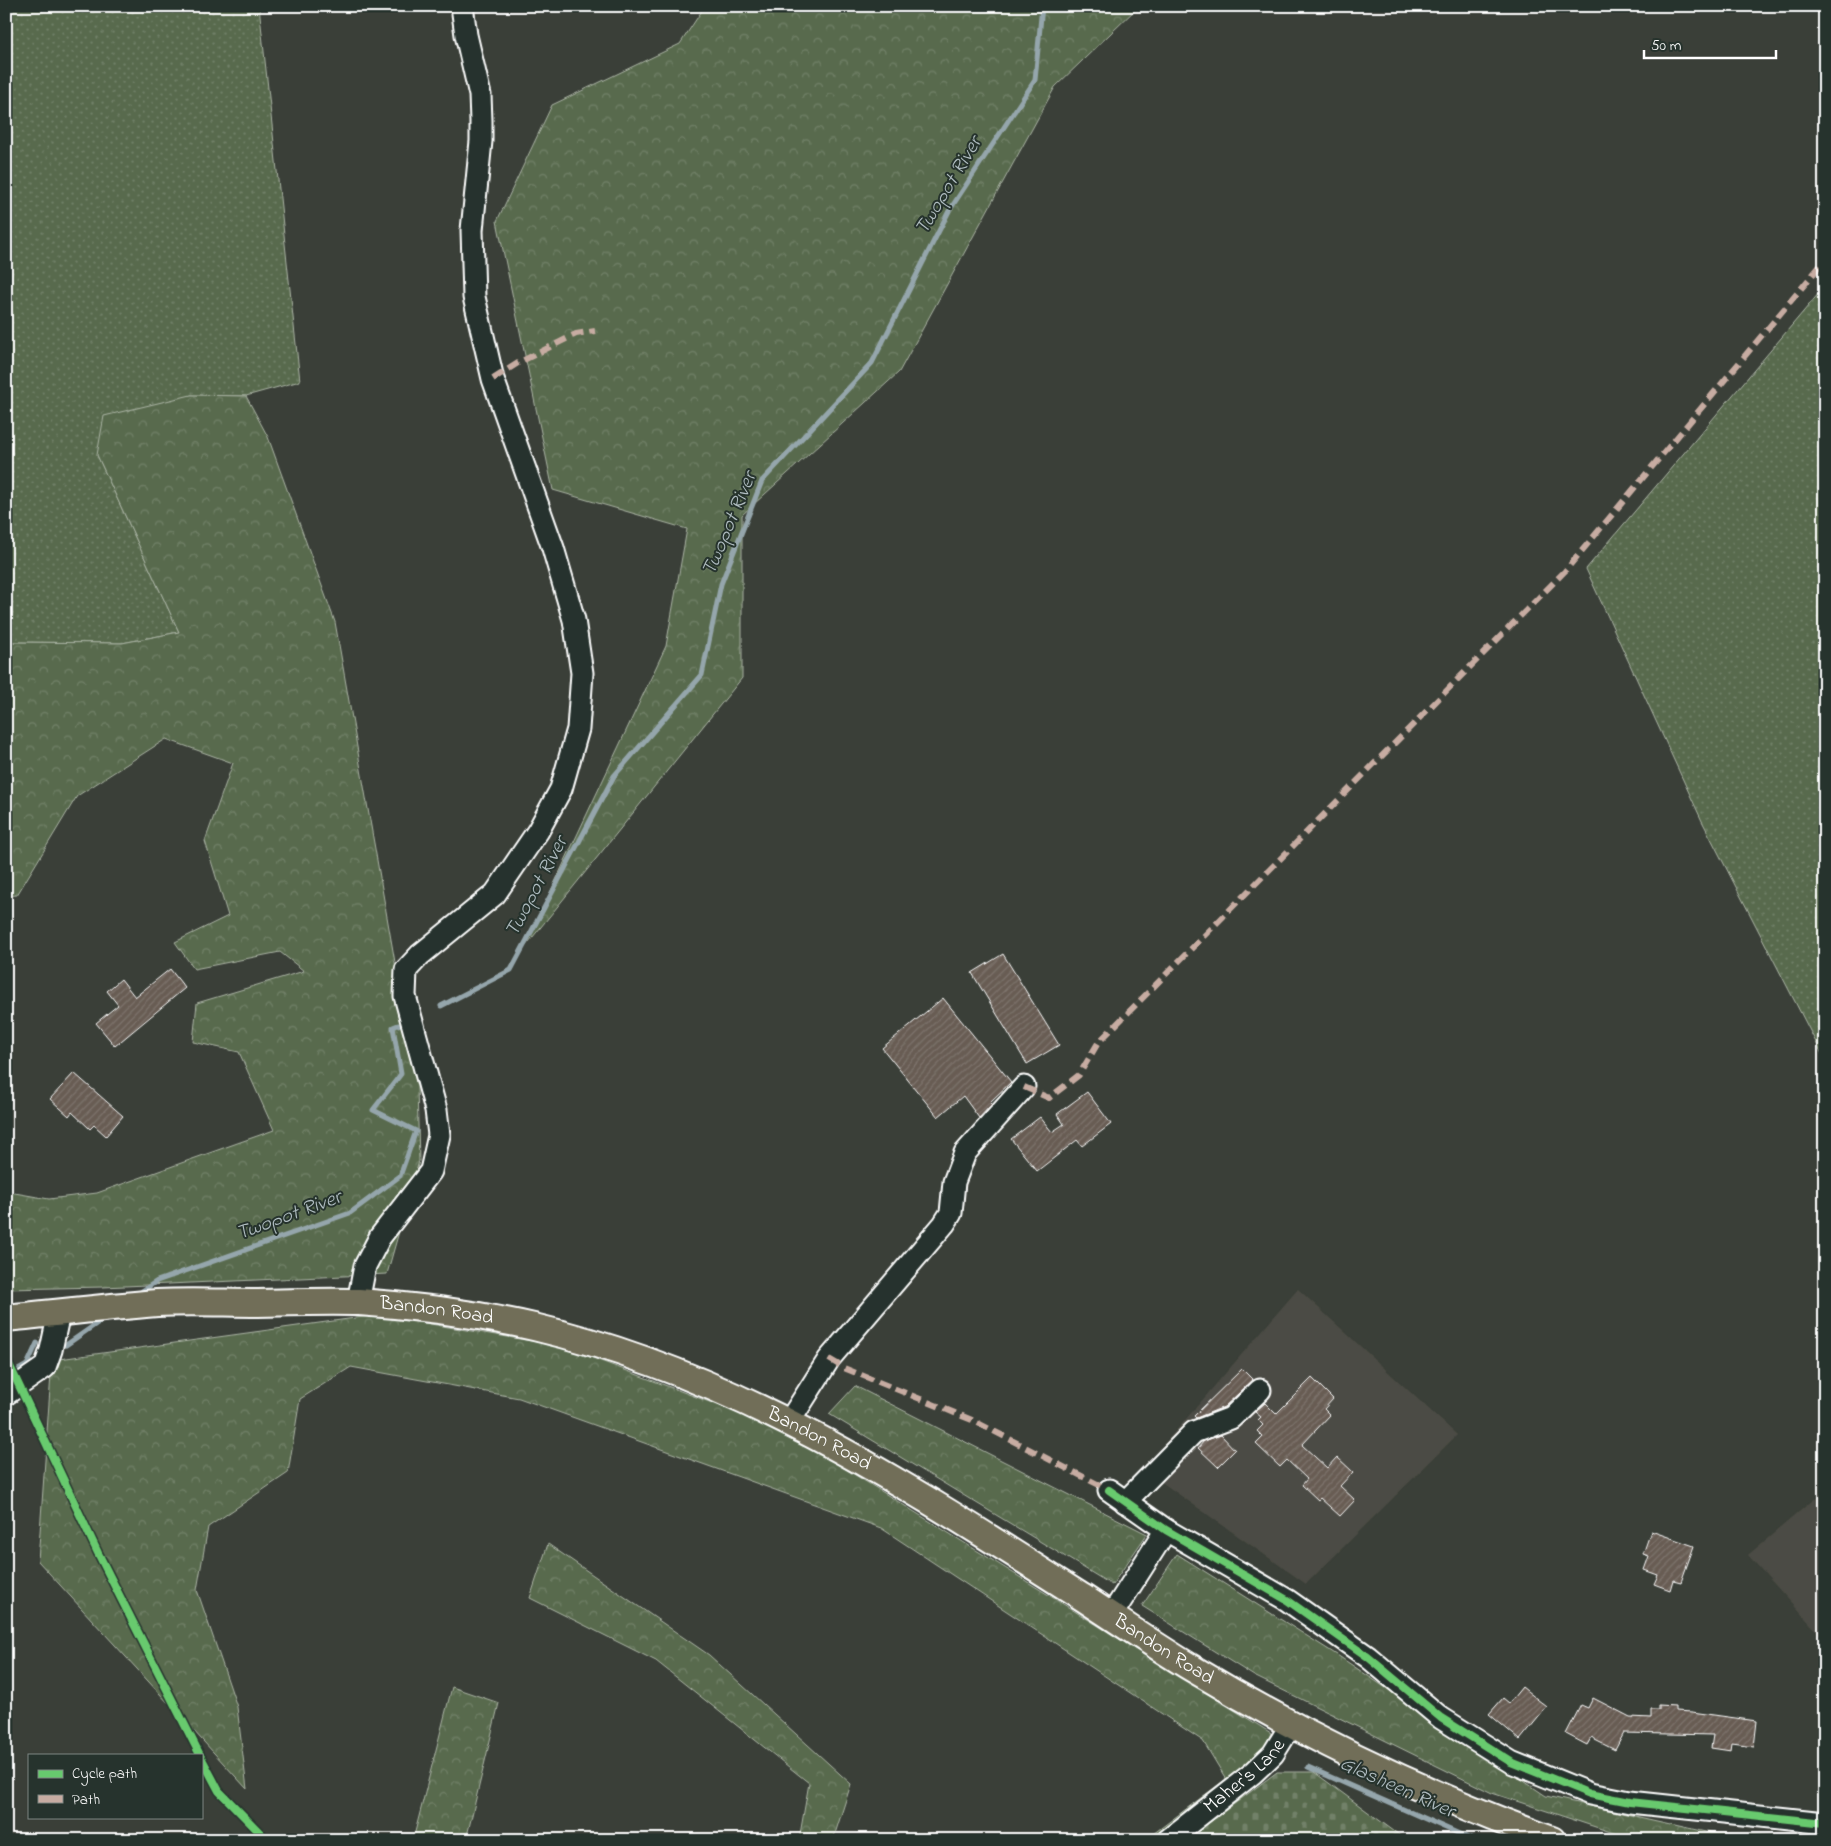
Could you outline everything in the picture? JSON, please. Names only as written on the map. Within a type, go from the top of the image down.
[{"type":"main road","name":"Bandon Road","points":[[6,1318],[161,1303],[358,1302],[464,1313],[537,1328],[608,1348],[687,1376],[789,1422],[849,1453],[971,1526],[1194,1669],[1291,1725],[1409,1782],[1492,1818],[1552,1840]]},
{"type":"street","points":[[358,1302],[365,1266],[380,1237],[431,1171],[439,1135],[436,1110],[405,996],[406,970],[420,955],[495,894],[538,831],[561,789],[578,729],[582,673],[574,620],[553,548],[493,378],[474,297],[472,230],[481,141],[480,95],[466,35],[462,6]]},
{"type":"street","points":[[789,1422],[829,1359],[944,1224],[951,1214],[954,1182],[965,1153],[1024,1087]]},
{"type":"street","points":[[6,1394],[45,1367],[59,1312]]},
{"type":"street","points":[[1260,1390],[1231,1418],[1194,1432],[1117,1496],[1166,1530],[1287,1600],[1368,1657],[1441,1718],[1511,1762],[1590,1794],[1630,1802],[1825,1823]]},
{"type":"street","points":[[1111,1616],[1166,1530]]},
{"type":"street","name":"Maher's Lane","points":[[1168,1840],[1254,1773],[1273,1754],[1291,1725]]},
{"type":"shaded area","points":[[1298,1289],[1457,1435],[1306,1584],[1143,1469]]},
{"type":"shaded area","points":[[1825,1490],[1825,1640],[1748,1555]]},
{"type":"green space","points":[[6,6],[259,6],[300,381],[246,396],[191,395],[97,455],[179,632],[122,643],[6,642]]},
{"type":"green space","points":[[705,6],[1139,6],[1055,87],[899,372],[742,515],[742,678],[524,948],[666,646],[687,529],[553,490],[497,221],[552,105],[680,44]]},
{"type":"green space","points":[[1825,286],[1825,1060],[1702,821],[1586,569]]},
{"type":"green space","points":[[191,395],[246,396],[268,437],[335,622],[417,1087],[419,1161],[387,1274],[103,1287],[6,1289],[6,1162],[9,1192],[49,1199],[97,1193],[274,1130],[239,1052],[193,1042],[197,1003],[304,971],[280,952],[194,969],[175,942],[228,916],[205,841],[233,763],[166,739],[77,796],[17,895],[6,896],[6,642],[122,643],[179,632],[97,455],[104,416]]},
{"type":"green space","points":[[377,1315],[561,1346],[781,1429],[1271,1733],[1242,1798],[1181,1840],[1145,1840],[1226,1779],[1203,1741],[881,1528],[519,1398],[351,1367],[300,1399],[288,1473],[208,1527],[197,1590],[237,1707],[247,1789],[38,1561],[52,1360]]},
{"type":"green space","points":[[855,1386],[1147,1534],[1112,1585],[829,1414]]},
{"type":"green space","points":[[548,1544],[709,1655],[851,1784],[833,1840],[799,1840],[809,1783],[656,1661],[530,1598]]},
{"type":"green space","points":[[1177,1554],[1337,1655],[1546,1796],[1710,1833],[1825,1837],[1825,1840],[1635,1840],[1492,1793],[1254,1676],[1142,1606]]},
{"type":"green space","points":[[452,1687],[499,1703],[466,1840],[413,1840]]},
{"type":"green space","points":[[1277,1772],[1314,1772],[1406,1840],[1186,1840]]},
{"type":"building","points":[[1003,954],[1059,1045],[1027,1064],[972,973]]},
{"type":"building","points":[[170,969],[185,988],[115,1046],[96,1023],[118,1005],[107,991],[121,979],[135,997]]},
{"type":"building","points":[[943,998],[1011,1082],[990,1102],[992,1104],[979,1118],[963,1096],[938,1117],[882,1048]]},
{"type":"building","points":[[74,1073],[123,1116],[106,1136],[94,1125],[90,1129],[72,1112],[69,1116],[50,1099]]},
{"type":"building","points":[[1087,1092],[1111,1124],[1082,1146],[1077,1140],[1037,1171],[1011,1139],[1040,1117],[1052,1132],[1064,1124],[1057,1114]]},
{"type":"building","points":[[1242,1369],[1253,1380],[1224,1407],[1196,1418],[1194,1416]]},
{"type":"building","points":[[1312,1378],[1333,1399],[1324,1409],[1330,1415],[1302,1445],[1327,1468],[1337,1457],[1353,1472],[1340,1486],[1355,1500],[1340,1516],[1320,1498],[1318,1500],[1302,1485],[1307,1479],[1287,1460],[1280,1467],[1256,1444],[1263,1437],[1257,1431],[1263,1425],[1258,1420],[1261,1417],[1255,1412],[1265,1403],[1276,1414]]},
{"type":"building","points":[[1221,1435],[1235,1450],[1218,1467],[1198,1448],[1204,1441]]},
{"type":"building","points":[[1651,1531],[1694,1546],[1681,1582],[1673,1580],[1670,1590],[1654,1584],[1658,1575],[1644,1570],[1649,1556],[1643,1554]]},
{"type":"building","points":[[1522,1687],[1547,1707],[1520,1740],[1489,1714],[1503,1698],[1509,1703]]},
{"type":"building","points":[[1593,1698],[1630,1717],[1651,1718],[1651,1709],[1659,1709],[1659,1705],[1675,1706],[1675,1711],[1757,1721],[1754,1747],[1732,1744],[1731,1751],[1711,1748],[1713,1735],[1624,1733],[1615,1750],[1591,1738],[1587,1745],[1566,1734],[1581,1705],[1588,1708]]},
{"type":"waterway","name":"Twopot River","points":[[441,1006],[511,970],[614,776],[702,675],[721,584],[762,481],[872,363],[949,211],[1035,80],[1042,6]]},
{"type":"waterway","name":"Twopot River","points":[[142,1291],[157,1281],[350,1213],[400,1176],[416,1131],[373,1110],[401,1074],[393,1027],[398,1025]]},
{"type":"waterway","name":"Twopot River","points":[[66,1345],[99,1322]]},
{"type":"waterway","name":"Twopot River","points":[[6,1377],[27,1365],[37,1343]]},
{"type":"waterway","name":"Glasheen River","points":[[1308,1767],[1473,1840]]},
{"type":"marked path","points":[[1024,1087],[1049,1098],[1079,1075],[1098,1043],[1565,571],[1825,260]]},
{"type":"marked path","points":[[493,379],[518,363],[576,334],[595,331]]},
{"type":"marked path","points":[[829,1359],[844,1368],[972,1420],[1109,1490]]},
{"type":"cycle path","points":[[6,1358],[98,1553],[199,1754]]},
{"type":"cycle path","points":[[1109,1490],[1166,1530],[1287,1600],[1368,1657],[1441,1718],[1511,1762],[1590,1794],[1630,1802],[1825,1823]]},
{"type":"cycle path","points":[[202,1759],[219,1791],[267,1840]]}]
